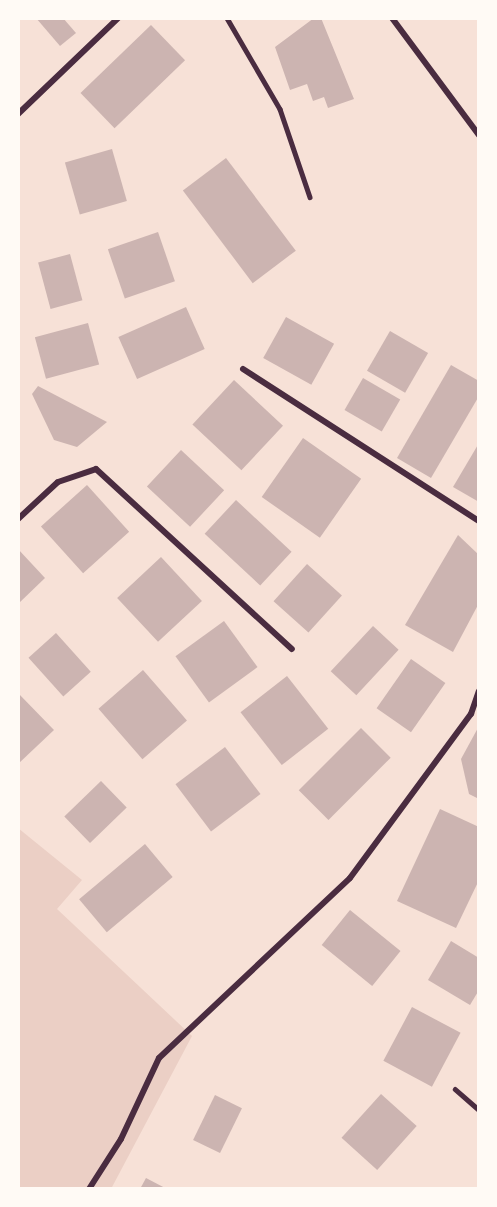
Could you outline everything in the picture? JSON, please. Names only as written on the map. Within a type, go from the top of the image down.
[{"type":"street","points":[[18,114],[118,18]]},
{"type":"street","points":[[392,18],[479,135]]},
{"type":"street","points":[[243,369],[479,521]]},
{"type":"street","points":[[18,519],[58,482],[96,469],[292,649]]},
{"type":"street","points":[[89,1189],[121,1139],[159,1058],[350,878],[471,714],[479,691]]},
{"type":"lane","points":[[227,18],[280,109],[310,197]]},
{"type":"lane","points":[[455,1089],[479,1110]]},
{"type":"shaded area","points":[[18,828],[82,880],[57,909],[192,1036],[111,1189],[18,1189]]},
{"type":"building","points":[[36,18],[63,18],[76,33],[60,46]]},
{"type":"building","points":[[314,18],[321,18],[354,99],[328,108],[324,97],[313,101],[307,84],[290,90],[275,47]]},
{"type":"building","points":[[151,25],[185,60],[115,128],[81,93]]},
{"type":"building","points":[[112,149],[127,201],[80,214],[65,163]]},
{"type":"building","points":[[226,158],[296,251],[253,283],[183,190]]},
{"type":"building","points":[[158,232],[175,281],[125,298],[108,249]]},
{"type":"building","points":[[70,254],[82,300],[51,309],[38,263]]},
{"type":"building","points":[[186,307],[205,349],[137,379],[118,337]]},
{"type":"building","points":[[286,317],[334,344],[311,385],[263,358]]},
{"type":"building","points":[[88,323],[99,365],[46,379],[35,337]]},
{"type":"building","points":[[390,331],[428,353],[405,393],[367,371]]},
{"type":"building","points":[[451,365],[479,381],[479,396],[431,478],[397,458]]},
{"type":"building","points":[[363,378],[400,400],[382,432],[344,410]]},
{"type":"building","points":[[234,380],[283,426],[241,470],[192,425]]},
{"type":"building","points":[[38,386],[107,422],[77,447],[54,440],[32,394]]},
{"type":"building","points":[[303,438],[361,479],[320,538],[262,497]]},
{"type":"building","points":[[479,443],[479,502],[453,487]]},
{"type":"building","points":[[181,450],[224,490],[190,527],[147,487]]},
{"type":"building","points":[[87,485],[129,532],[83,573],[41,526]]},
{"type":"building","points":[[236,500],[292,552],[260,585],[205,534]]},
{"type":"building","points":[[458,535],[479,555],[479,603],[453,652],[405,625]]},
{"type":"building","points":[[18,549],[45,578],[18,604]]},
{"type":"building","points":[[161,557],[202,601],[158,642],[117,598]]},
{"type":"building","points":[[307,564],[342,595],[308,633],[274,601]]},
{"type":"building","points":[[224,621],[258,667],[209,702],[175,656]]},
{"type":"building","points":[[373,626],[399,650],[356,695],[331,671]]},
{"type":"building","points":[[56,633],[91,672],[63,696],[29,658]]},
{"type":"building","points":[[411,659],[445,683],[411,732],[377,708]]},
{"type":"building","points":[[143,670],[187,721],[142,759],[98,709]]},
{"type":"building","points":[[287,676],[328,729],[282,765],[241,712]]},
{"type":"building","points":[[18,693],[54,730],[18,764]]},
{"type":"building","points":[[479,726],[479,799],[469,794],[461,759]]},
{"type":"building","points":[[361,728],[391,758],[328,820],[299,790]]},
{"type":"building","points":[[225,747],[261,794],[211,831],[175,784]]},
{"type":"building","points":[[101,781],[127,808],[90,843],[64,816]]},
{"type":"building","points":[[440,809],[479,827],[479,880],[456,928],[397,901]]},
{"type":"building","points":[[145,844],[173,877],[107,932],[79,899]]},
{"type":"building","points":[[350,910],[401,951],[372,986],[322,945]]},
{"type":"building","points":[[451,941],[479,958],[479,990],[470,1005],[428,980]]},
{"type":"building","points":[[412,1007],[461,1033],[432,1087],[383,1061]]},
{"type":"building","points":[[381,1094],[417,1126],[377,1170],[342,1138]]},
{"type":"building","points":[[215,1095],[242,1108],[220,1153],[193,1140]]},
{"type":"building","points":[[146,1178],[167,1189],[140,1189]]}]
